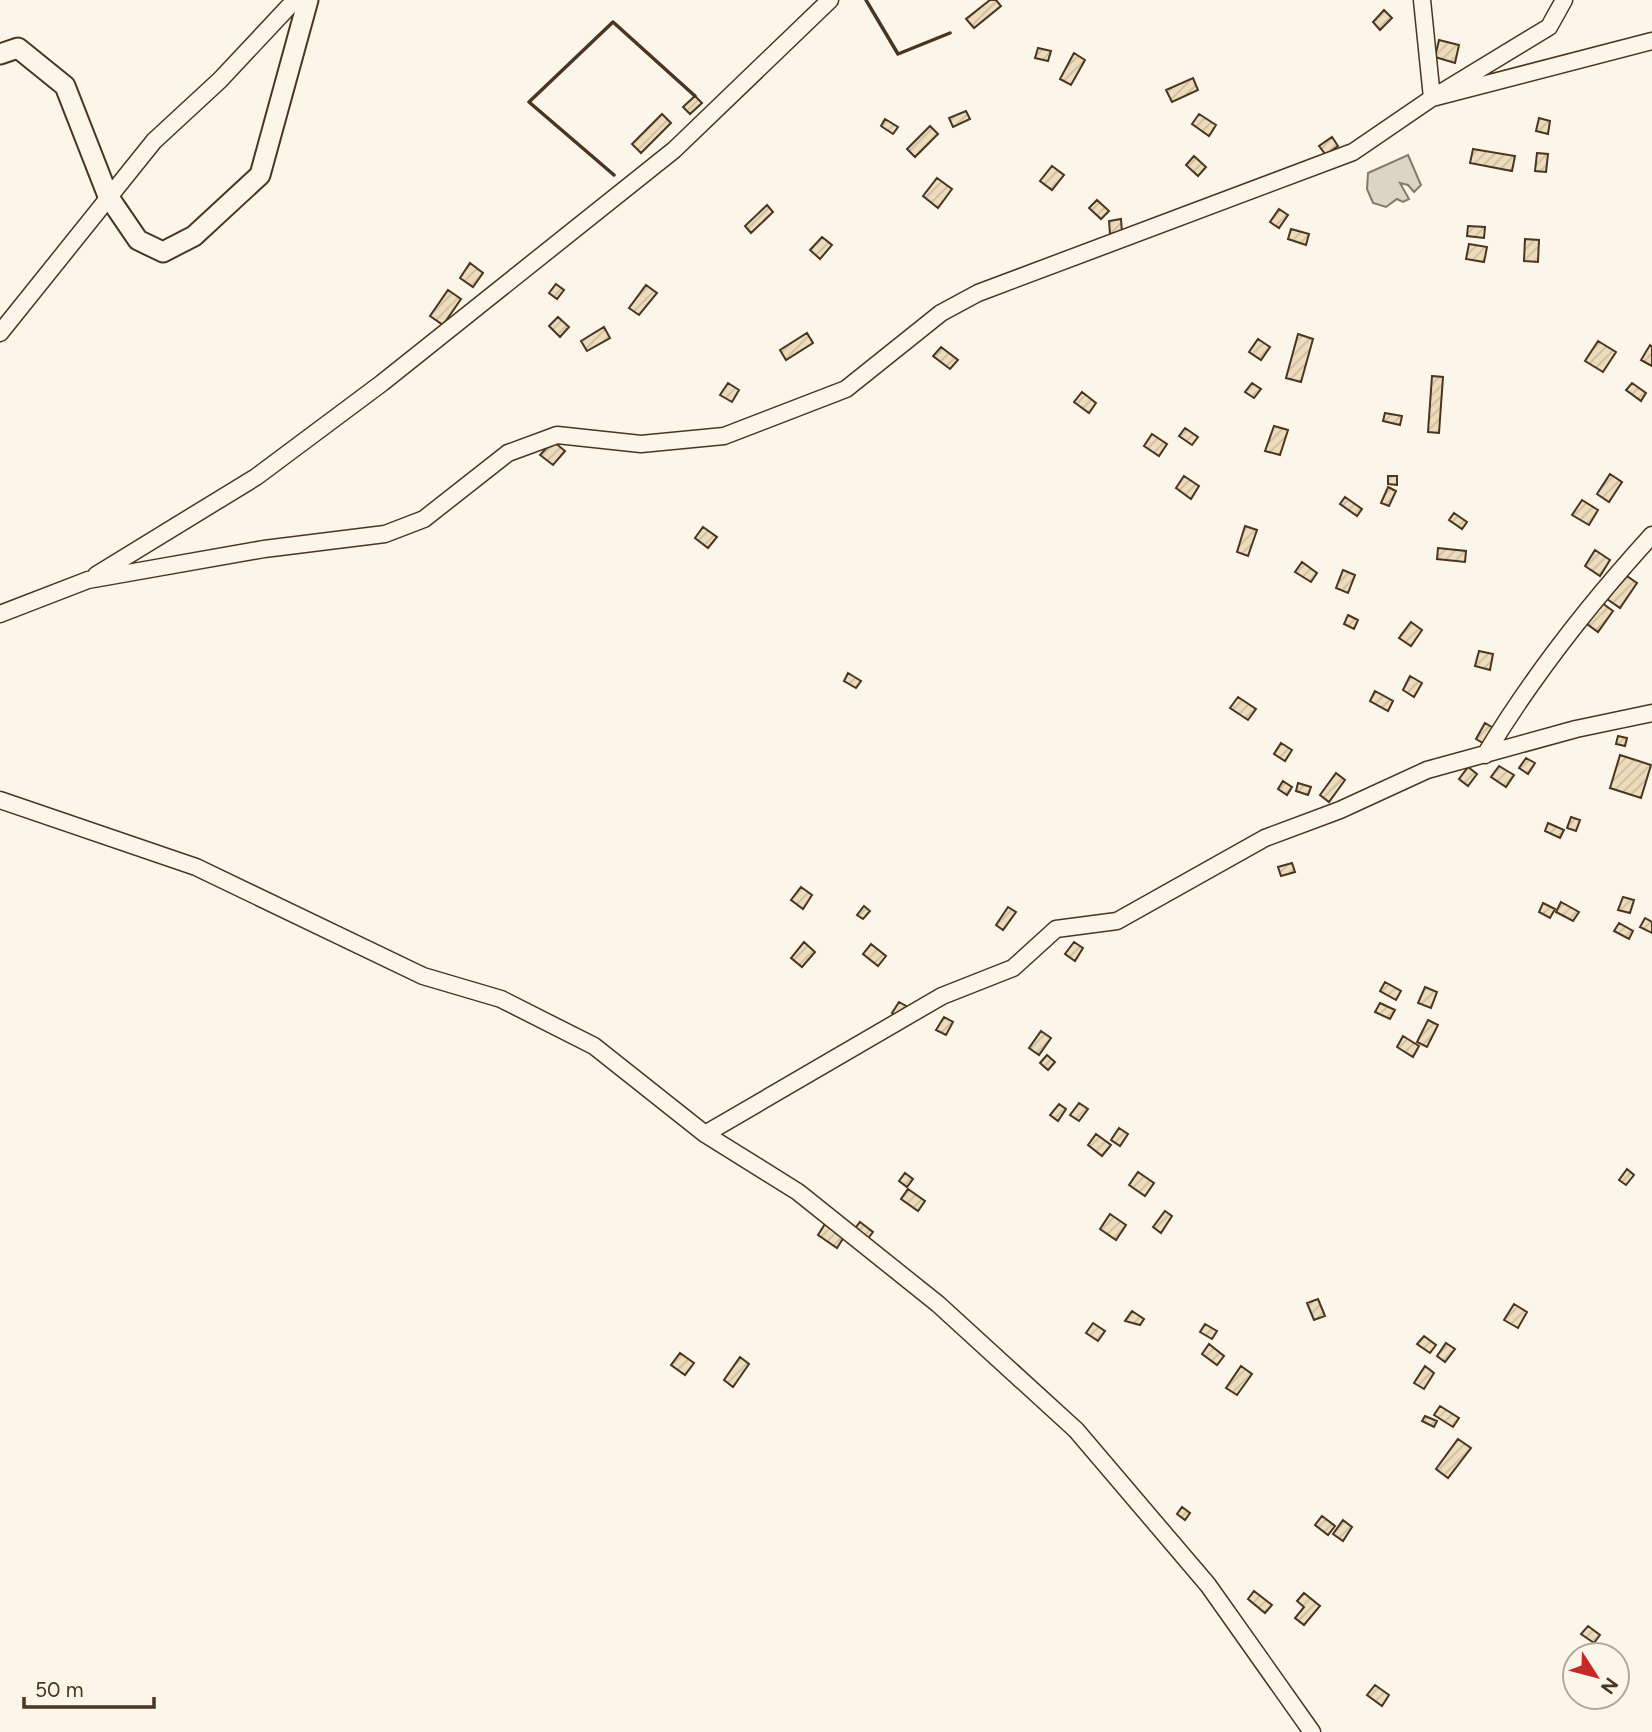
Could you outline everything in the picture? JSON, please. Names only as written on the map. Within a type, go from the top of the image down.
[{"type":"street","points":[[0,333],[154,141],[220,80],[295,0]]},
{"type":"street","points":[[0,54],[18,48],[65,86],[108,196],[138,240],[163,252],[194,236],[260,175],[308,0]]},
{"type":"street","points":[[0,614],[88,580],[256,477],[382,383],[674,150],[830,0]]},
{"type":"street","points":[[1422,0],[1432,98]]},
{"type":"street","points":[[88,580],[264,549],[385,534],[424,519],[508,453],[557,435],[655,443],[724,436],[794,412],[846,389],[941,313],[978,293],[1353,152],[1432,98],[1549,27],[1564,0]]},
{"type":"street","points":[[1432,98],[1652,41]]},
{"type":"street","points":[[1485,755],[1523,697],[1619,571],[1652,535]]},
{"type":"street","points":[[705,1134],[942,996],[1013,968],[1056,929],[1117,921],[1265,838],[1340,810],[1427,770],[1576,729],[1652,713]]},
{"type":"street","points":[[0,800],[196,867],[423,976],[501,999],[594,1046],[705,1134],[798,1192],[938,1304],[1076,1430],[1208,1585],[1312,1732]]},
{"type":"shaded area","points":[[1408,155],[1421,185],[1414,192],[1408,185],[1400,183],[1409,199],[1403,202],[1397,199],[1386,207],[1373,203],[1367,189],[1368,173]]},
{"type":"building","points":[[990,0],[996,0],[1001,6],[974,28],[966,19]]},
{"type":"building","points":[[1384,10],[1392,18],[1380,30],[1373,22]]},
{"type":"building","points":[[1439,40],[1459,45],[1455,63],[1435,57]]},
{"type":"building","points":[[1038,48],[1051,51],[1048,61],[1035,58]]},
{"type":"building","points":[[1074,53],[1085,60],[1071,85],[1060,79]]},
{"type":"building","points":[[1193,78],[1198,90],[1172,102],[1166,90]]},
{"type":"building","points":[[695,96],[702,103],[690,114],[683,107]]},
{"type":"building","points":[[966,111],[970,119],[953,127],[949,118]]},
{"type":"building","points":[[662,114],[671,123],[641,153],[632,144]]},
{"type":"building","points":[[1199,114],[1216,125],[1209,136],[1192,124]]},
{"type":"building","points":[[1539,118],[1550,121],[1548,134],[1536,131]]},
{"type":"building","points":[[885,119],[898,127],[893,134],[881,126]]},
{"type":"building","points":[[930,126],[938,134],[915,157],[907,149]]},
{"type":"building","points":[[1332,137],[1338,146],[1326,155],[1319,146]]},
{"type":"building","points":[[1473,149],[1515,156],[1512,171],[1470,163]]},
{"type":"building","points":[[1537,153],[1548,154],[1546,172],[1535,171]]},
{"type":"building","points":[[1194,156],[1206,167],[1198,176],[1186,165]]},
{"type":"building","points":[[1052,166],[1064,175],[1052,190],[1040,181]]},
{"type":"building","points":[[937,178],[952,189],[938,208],[923,196]]},
{"type":"building","points":[[1097,200],[1109,211],[1101,219],[1089,208]]},
{"type":"building","points":[[767,205],[773,212],[751,233],[745,226]]},
{"type":"building","points":[[1279,209],[1288,215],[1279,228],[1270,222]]},
{"type":"building","points":[[1121,219],[1122,233],[1110,234],[1109,221]]},
{"type":"building","points":[[1468,226],[1485,227],[1484,238],[1467,236]]},
{"type":"building","points":[[1291,229],[1309,234],[1306,245],[1288,239]]},
{"type":"building","points":[[822,237],[832,245],[820,259],[810,250]]},
{"type":"building","points":[[1525,239],[1539,240],[1538,262],[1524,261]]},
{"type":"building","points":[[1469,244],[1487,247],[1484,262],[1466,259]]},
{"type":"building","points":[[470,263],[483,273],[473,287],[460,278]]},
{"type":"building","points":[[556,284],[564,290],[557,299],[549,293]]},
{"type":"building","points":[[646,285],[657,293],[639,315],[629,308]]},
{"type":"building","points":[[448,290],[461,299],[443,325],[430,316]]},
{"type":"building","points":[[558,317],[569,327],[560,337],[549,326]]},
{"type":"building","points":[[604,327],[610,338],[587,351],[581,341]]},
{"type":"building","points":[[807,333],[813,343],[786,360],[780,350]]},
{"type":"building","points":[[1298,334],[1313,339],[1301,382],[1286,378]]},
{"type":"building","points":[[1258,339],[1270,347],[1261,360],[1249,352]]},
{"type":"building","points":[[1598,341],[1616,352],[1603,372],[1585,361]]},
{"type":"building","points":[[1650,345],[1652,347],[1652,366],[1641,360]]},
{"type":"building","points":[[941,347],[958,360],[950,369],[933,356]]},
{"type":"building","points":[[1432,376],[1443,377],[1439,433],[1428,432]]},
{"type":"building","points":[[728,383],[739,390],[732,402],[720,395]]},
{"type":"building","points":[[1252,383],[1261,389],[1254,398],[1245,392]]},
{"type":"building","points":[[1632,383],[1646,393],[1641,401],[1626,390]]},
{"type":"building","points":[[1082,392],[1096,403],[1089,413],[1074,402]]},
{"type":"building","points":[[1385,413],[1402,416],[1400,425],[1383,421]]},
{"type":"building","points":[[1274,426],[1288,430],[1280,455],[1265,451]]},
{"type":"building","points":[[1185,428],[1198,437],[1192,445],[1179,436]]},
{"type":"building","points":[[1152,434],[1167,444],[1159,456],[1144,446]]},
{"type":"building","points":[[553,441],[565,451],[553,465],[540,455]]},
{"type":"building","points":[[1610,474],[1622,482],[1609,502],[1597,494]]},
{"type":"building","points":[[1184,476],[1199,486],[1191,499],[1176,488]]},
{"type":"building","points":[[1388,476],[1397,476],[1397,485],[1388,484]]},
{"type":"building","points":[[1388,487],[1396,491],[1389,506],[1381,503]]},
{"type":"building","points":[[1345,497],[1362,509],[1357,516],[1340,504]]},
{"type":"building","points":[[1582,500],[1598,510],[1589,525],[1572,515]]},
{"type":"building","points":[[1454,513],[1467,522],[1462,529],[1449,520]]},
{"type":"building","points":[[1245,526],[1257,530],[1248,556],[1237,552]]},
{"type":"building","points":[[703,527],[717,537],[708,548],[695,538]]},
{"type":"building","points":[[1438,548],[1466,551],[1465,562],[1437,559]]},
{"type":"building","points":[[1595,550],[1610,560],[1600,576],[1585,566]]},
{"type":"building","points":[[1302,562],[1317,573],[1311,582],[1295,572]]},
{"type":"building","points":[[1343,570],[1355,575],[1348,593],[1336,588]]},
{"type":"building","points":[[1624,574],[1637,583],[1620,608],[1607,599]]},
{"type":"building","points":[[1602,603],[1613,611],[1598,632],[1587,624]]},
{"type":"building","points":[[1348,615],[1358,620],[1354,629],[1344,624]]},
{"type":"building","points":[[1411,622],[1422,630],[1411,646],[1399,638]]},
{"type":"building","points":[[1479,651],[1493,654],[1490,670],[1475,666]]},
{"type":"building","points":[[848,673],[861,681],[856,688],[844,681]]},
{"type":"building","points":[[1410,676],[1422,683],[1414,697],[1403,690]]},
{"type":"building","points":[[1375,691],[1393,701],[1388,711],[1370,701]]},
{"type":"building","points":[[1238,697],[1256,709],[1248,720],[1230,708]]},
{"type":"building","points":[[1485,723],[1497,730],[1488,746],[1476,739]]},
{"type":"building","points":[[1618,736],[1627,738],[1625,746],[1616,744]]},
{"type":"building","points":[[1281,743],[1292,750],[1285,761],[1274,754]]},
{"type":"building","points":[[1620,755],[1651,765],[1641,798],[1610,788]]},
{"type":"building","points":[[1526,758],[1535,763],[1528,774],[1519,768]]},
{"type":"building","points":[[1499,766],[1514,775],[1506,787],[1491,777]]},
{"type":"building","points":[[1468,767],[1477,774],[1468,786],[1459,779]]},
{"type":"building","points":[[1336,773],[1345,780],[1329,802],[1320,795]]},
{"type":"building","points":[[1283,781],[1292,787],[1287,795],[1278,789]]},
{"type":"building","points":[[1298,783],[1311,787],[1308,795],[1296,791]]},
{"type":"building","points":[[1571,817],[1580,820],[1576,831],[1567,828]]},
{"type":"building","points":[[1548,823],[1564,830],[1560,838],[1545,831]]},
{"type":"building","points":[[1292,863],[1295,872],[1281,876],[1278,867]]},
{"type":"building","points":[[801,887],[812,895],[803,909],[791,900]]},
{"type":"building","points":[[1623,897],[1634,900],[1630,913],[1618,910]]},
{"type":"building","points":[[1561,902],[1579,912],[1573,921],[1556,912]]},
{"type":"building","points":[[1543,903],[1555,909],[1550,918],[1539,912]]},
{"type":"building","points":[[864,906],[870,911],[863,919],[857,915]]},
{"type":"building","points":[[1008,907],[1016,912],[1003,930],[996,925]]},
{"type":"building","points":[[1645,918],[1652,922],[1652,933],[1640,927]]},
{"type":"building","points":[[1619,923],[1633,931],[1629,939],[1614,931]]},
{"type":"building","points":[[804,942],[815,952],[802,967],[791,958]]},
{"type":"building","points":[[1074,942],[1083,948],[1075,961],[1065,954]]},
{"type":"building","points":[[871,944],[886,956],[878,966],[863,954]]},
{"type":"building","points":[[1385,982],[1401,991],[1396,1000],[1380,991]]},
{"type":"building","points":[[1425,987],[1437,992],[1431,1008],[1418,1003]]},
{"type":"building","points":[[899,1002],[908,1007],[901,1018],[892,1013]]},
{"type":"building","points":[[1380,1003],[1395,1010],[1390,1019],[1375,1012]]},
{"type":"building","points":[[944,1017],[953,1022],[946,1035],[936,1030]]},
{"type":"building","points":[[1428,1020],[1438,1025],[1427,1047],[1417,1042]]},
{"type":"building","points":[[1041,1031],[1051,1038],[1039,1055],[1029,1048]]},
{"type":"building","points":[[1403,1036],[1419,1046],[1413,1057],[1397,1047]]},
{"type":"building","points":[[1047,1055],[1055,1062],[1048,1070],[1040,1063]]},
{"type":"building","points":[[1079,1103],[1088,1109],[1079,1121],[1070,1115]]},
{"type":"building","points":[[1059,1104],[1066,1109],[1058,1121],[1050,1115]]},
{"type":"building","points":[[1119,1128],[1128,1134],[1120,1146],[1111,1140]]},
{"type":"building","points":[[1096,1134],[1111,1145],[1102,1156],[1088,1145]]},
{"type":"building","points":[[1627,1169],[1634,1175],[1626,1185],[1619,1180]]},
{"type":"building","points":[[1138,1172],[1154,1183],[1145,1196],[1129,1185]]},
{"type":"building","points":[[905,1173],[913,1179],[907,1187],[899,1181]]},
{"type":"building","points":[[908,1189],[925,1201],[918,1211],[901,1199]]},
{"type":"building","points":[[1165,1211],[1172,1216],[1161,1233],[1153,1227]]},
{"type":"building","points":[[1110,1214],[1126,1225],[1116,1240],[1100,1229]]},
{"type":"building","points":[[860,1222],[873,1232],[866,1241],[853,1231]]},
{"type":"building","points":[[825,1224],[844,1237],[837,1248],[818,1235]]},
{"type":"building","points":[[1318,1299],[1325,1316],[1314,1320],[1307,1303]]},
{"type":"building","points":[[1514,1304],[1527,1312],[1518,1328],[1504,1320]]},
{"type":"building","points":[[1132,1311],[1144,1319],[1140,1325],[1125,1321]]},
{"type":"building","points":[[1093,1323],[1105,1331],[1098,1341],[1086,1333]]},
{"type":"building","points":[[1205,1324],[1217,1331],[1212,1339],[1200,1332]]},
{"type":"building","points":[[1424,1336],[1436,1345],[1430,1353],[1417,1344]]},
{"type":"building","points":[[1446,1343],[1455,1349],[1445,1362],[1437,1356]]},
{"type":"building","points":[[1209,1344],[1224,1356],[1217,1365],[1202,1354]]},
{"type":"building","points":[[680,1353],[694,1363],[685,1375],[671,1365]]},
{"type":"building","points":[[740,1357],[749,1364],[733,1387],[724,1380]]},
{"type":"building","points":[[1241,1366],[1252,1374],[1237,1395],[1226,1388]]},
{"type":"building","points":[[1425,1366],[1434,1373],[1424,1389],[1414,1383]]},
{"type":"building","points":[[1440,1406],[1459,1418],[1453,1427],[1434,1415]]},
{"type":"building","points":[[1425,1416],[1437,1421],[1434,1427],[1422,1421]]},
{"type":"building","points":[[1458,1439],[1471,1448],[1448,1478],[1436,1469]]},
{"type":"building","points":[[1182,1507],[1190,1513],[1185,1520],[1177,1514]]},
{"type":"building","points":[[1322,1516],[1335,1526],[1328,1535],[1315,1525]]},
{"type":"building","points":[[1343,1520],[1352,1527],[1343,1541],[1333,1534]]},
{"type":"building","points":[[1254,1591],[1272,1605],[1265,1613],[1248,1599]]},
{"type":"building","points":[[1304,1593],[1320,1606],[1304,1625],[1295,1618],[1304,1607],[1297,1601]]},
{"type":"building","points":[[1588,1626],[1600,1635],[1596,1641],[1591,1641],[1581,1634]]},
{"type":"building","points":[[1375,1685],[1389,1695],[1382,1706],[1367,1695]]},
{"type":"wall","points":[[866,0],[898,54],[950,33]]},
{"type":"wall","points":[[614,175],[529,102],[613,22],[695,96]]}]
